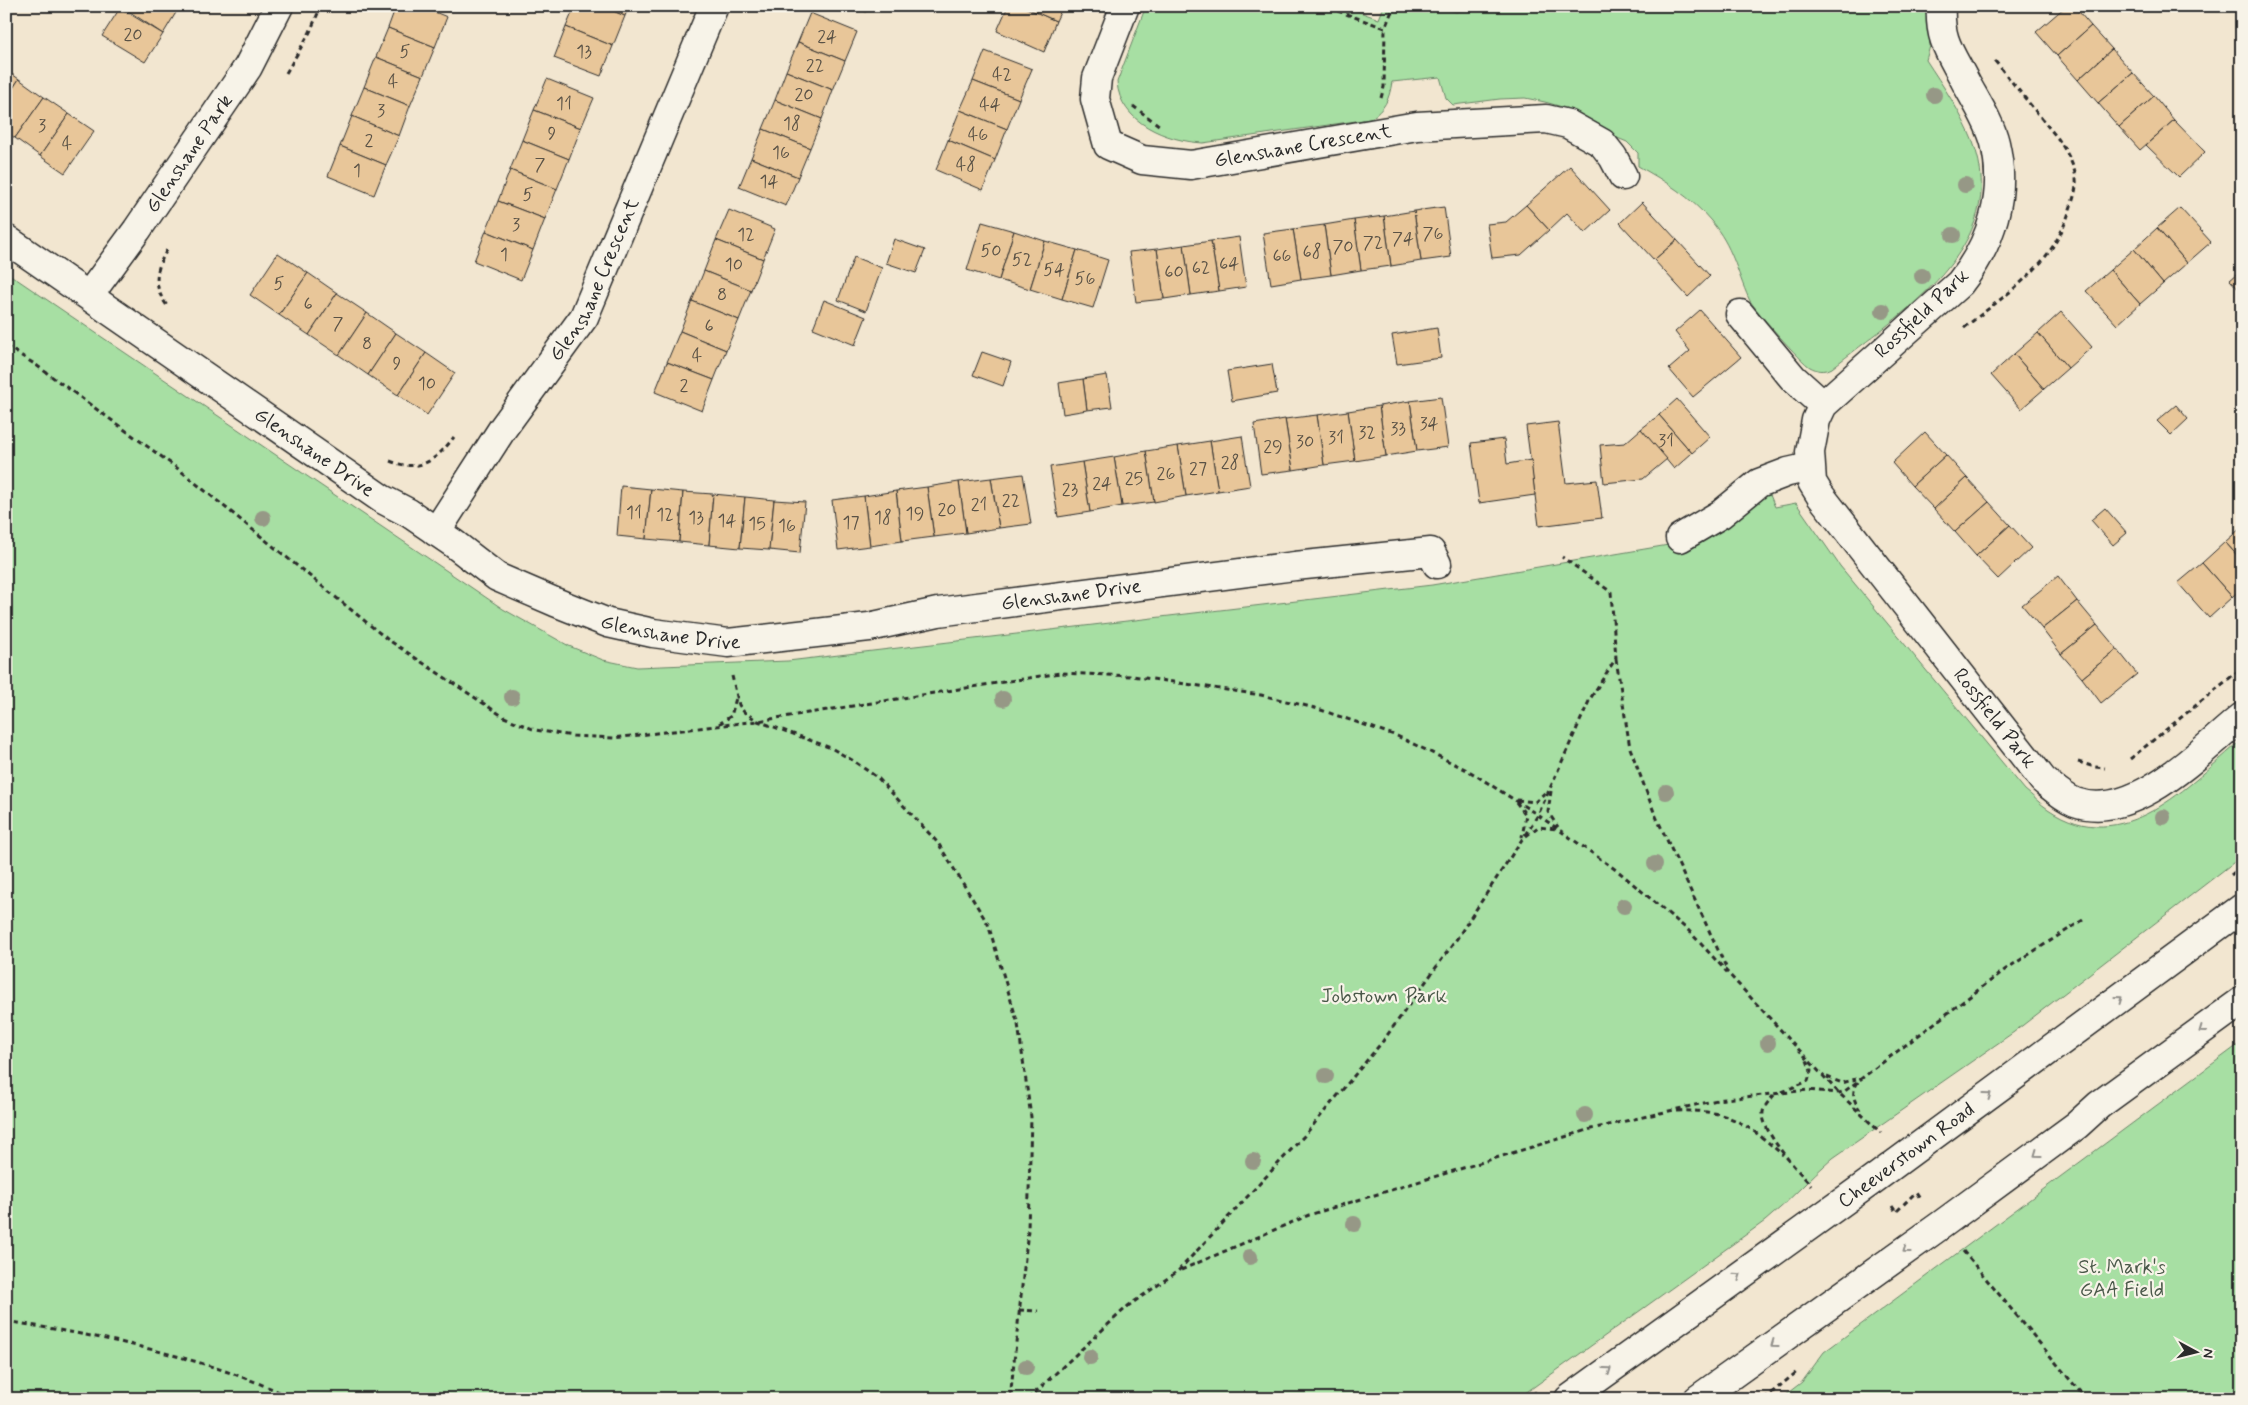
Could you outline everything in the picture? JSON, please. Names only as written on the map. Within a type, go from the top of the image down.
[{"type":"street","name":"Glenshane Park","points":[[90,294],[137,230],[248,67],[279,6]]},
{"type":"street","name":"Glenshane Crescent","points":[[436,532],[503,428],[584,317],[714,6]]},
{"type":"street","name":"Glenshane Crescent","points":[[1126,6],[1097,78],[1095,99],[1108,145],[1142,160],[1191,164],[1417,126],[1546,119],[1568,124],[1602,143],[1614,157],[1623,176]]},
{"type":"street","name":"Rossfield Park","points":[[1941,6],[1941,35],[1995,142],[2000,191],[1988,237],[1976,262],[1960,283],[1823,405],[1811,437],[1810,467],[1812,482],[1820,495],[2044,780],[2062,795],[2079,803],[2097,806],[2118,804],[2137,798],[2170,776],[2242,717]]},
{"type":"street","name":"Glenshane Drive","points":[[6,239],[90,294],[382,499],[409,513],[497,577],[605,622],[653,633],[728,643],[869,627],[938,612],[1295,566],[1430,552],[1437,564]]},
{"type":"street","points":[[1740,314],[1793,378],[1823,405]]},
{"type":"street","points":[[1680,538],[1721,514],[1759,483],[1788,472],[1810,467]]},
{"type":"street","name":"Cheeverstown Road","points":[[1569,1399],[1873,1180],[2242,908]]},
{"type":"street","points":[[1698,1399],[1942,1225],[2077,1125],[2099,1105],[2242,1001]]},
{"type":"path","points":[[285,74],[310,32],[321,6]]},
{"type":"path","points":[[1332,6],[1332,9],[1385,28]]},
{"type":"path","points":[[1378,104],[1384,87],[1385,28],[1394,6]]},
{"type":"path","points":[[1494,6],[1522,6]]},
{"type":"path","points":[[1131,105],[1166,129]]},
{"type":"path","points":[[172,244],[158,266],[156,278],[161,299],[177,314]]},
{"type":"path","points":[[6,346],[36,365],[177,468],[387,639],[504,717],[534,730],[573,736],[614,738],[758,721],[1060,673],[1132,676],[1223,688],[1315,708],[1397,736],[1470,771],[1538,815],[1619,872],[1689,931],[1804,1052],[1839,1093],[1863,1114],[1883,1136]]},
{"type":"path","points":[[382,456],[391,461],[409,466],[431,461],[439,457],[456,434]]},
{"type":"path","points":[[1562,557],[1611,592],[1616,658],[1630,748],[1654,812],[1727,969]]},
{"type":"path","points":[[1178,1271],[1304,1136],[1383,1041],[1458,937],[1538,815],[1590,699],[1616,658]]},
{"type":"path","points":[[2126,762],[2242,668]]},
{"type":"path","points":[[732,674],[736,695],[744,712],[758,721],[831,748],[878,778],[938,843],[988,924],[1018,1024],[1031,1117],[1028,1230],[1010,1399]]},
{"type":"path","points":[[715,726],[731,716],[736,695]]},
{"type":"path","points":[[2073,758],[2086,766],[2112,767]]},
{"type":"path","points":[[1514,800],[1535,802],[1541,798],[1552,783]]},
{"type":"path","points":[[1552,783],[1548,812],[1561,831]]},
{"type":"path","points":[[1514,800],[1526,815],[1526,824],[1520,842]]},
{"type":"path","points":[[1520,842],[1538,827],[1544,826],[1561,831]]},
{"type":"path","points":[[1028,1399],[1128,1306],[1178,1271],[1309,1215],[1592,1128],[1717,1100],[1808,1090],[1839,1093],[1845,1091],[2006,969],[2083,920]]},
{"type":"path","points":[[1787,1158],[1763,1118],[1764,1107],[1774,1095],[1808,1081],[1811,1071],[1804,1052]]},
{"type":"path","points":[[1825,1076],[1842,1083],[1861,1077]]},
{"type":"path","points":[[1861,1077],[1853,1093],[1854,1100],[1863,1114]]},
{"type":"path","points":[[1668,1112],[1701,1110],[1716,1113],[1752,1128],[1787,1158],[1816,1191]]},
{"type":"path","points":[[1873,1180],[1896,1212],[1916,1192],[2086,1399]]},
{"type":"path","points":[[1019,1310],[1038,1311]]},
{"type":"path","points":[[6,1321],[99,1336],[220,1368],[295,1399]]},
{"type":"green space","points":[[1146,6],[1343,6],[1379,19],[1384,6],[1437,6],[1456,12],[1475,6],[1927,6],[1930,46],[1926,60],[1945,89],[1973,142],[1981,179],[1977,214],[1964,245],[1943,274],[1917,300],[1832,368],[1818,370],[1810,367],[1798,356],[1752,304],[1724,240],[1703,212],[1677,190],[1638,166],[1638,153],[1627,142],[1603,132],[1569,109],[1525,98],[1453,105],[1446,98],[1440,77],[1392,82],[1386,104],[1370,119],[1203,143],[1175,138],[1161,134],[1136,119],[1127,109],[1120,96],[1117,82]]},
{"type":"green space","name":"Jobstown Park","points":[[6,272],[503,609],[569,646],[603,660],[637,667],[788,661],[1432,585],[1698,540],[1716,534],[1759,497],[1770,495],[1775,507],[1796,503],[1840,566],[2025,790],[2048,809],[2076,823],[2102,826],[2128,821],[2153,810],[2177,795],[2242,740],[2242,856],[2014,1032],[1833,1158],[1765,1221],[1517,1399],[6,1399]]},
{"type":"green space","name":"St. Mark's GAA Field","points":[[2242,1042],[2242,1399],[1780,1399],[1802,1382],[1824,1352]]},
{"type":"building","points":[[121,6],[180,6],[163,34]]},
{"type":"building","points":[[396,6],[420,6],[447,17],[435,47],[388,28]]},
{"type":"building","points":[[575,6],[602,6],[625,16],[613,46],[566,27]]},
{"type":"building","points":[[602,6],[629,6],[625,16]]},
{"type":"building","points":[[853,6],[869,6],[866,12]]},
{"type":"building","points":[[1008,6],[1022,6],[1056,21],[1044,52],[997,31]]},
{"type":"building","points":[[1022,6],[1063,6],[1056,21]]},
{"type":"building","points":[[2066,6],[2074,6],[2091,26],[2057,56],[2036,32]]},
{"type":"building","points":[[120,8],[163,34],[145,62],[102,36]]},
{"type":"building","points":[[810,13],[857,32],[845,61],[798,42]]},
{"type":"building","points":[[2091,26],[2112,49],[2078,80],[2057,56]]},
{"type":"building","points":[[566,27],[613,46],[601,76],[554,58]]},
{"type":"building","points":[[388,28],[435,47],[423,76],[376,57]]},
{"type":"building","points":[[798,42],[845,61],[833,90],[786,71]]},
{"type":"building","points":[[2112,49],[2133,73],[2098,103],[2078,80]]},
{"type":"building","points":[[985,51],[1032,69],[1019,99],[973,81]]},
{"type":"building","points":[[376,57],[423,76],[410,106],[364,87]]},
{"type":"building","points":[[6,70],[19,79],[6,99]]},
{"type":"building","points":[[786,71],[833,90],[822,119],[775,100]]},
{"type":"building","points":[[2133,73],[2154,96],[2119,127],[2098,103]]},
{"type":"building","points":[[19,79],[44,97],[15,138],[6,132],[6,99]]},
{"type":"building","points":[[547,79],[594,98],[581,128],[534,110]]},
{"type":"building","points":[[973,81],[1019,99],[1007,129],[960,110]]},
{"type":"building","points":[[364,87],[410,106],[399,136],[352,116]]},
{"type":"building","points":[[2154,96],[2174,120],[2140,150],[2119,127]]},
{"type":"building","points":[[44,97],[69,114],[40,156],[15,138]]},
{"type":"building","points":[[775,100],[822,119],[810,148],[763,129]]},
{"type":"building","points":[[534,110],[581,128],[569,159],[522,140]]},
{"type":"building","points":[[960,110],[1007,129],[995,160],[948,140]]},
{"type":"building","points":[[69,114],[94,131],[65,173],[40,156]]},
{"type":"building","points":[[352,116],[399,136],[386,165],[340,146]]},
{"type":"building","points":[[2174,120],[2205,152],[2179,177],[2146,145]]},
{"type":"building","points":[[763,129],[810,148],[798,177],[751,158]]},
{"type":"building","points":[[522,140],[569,159],[557,189],[510,170]]},
{"type":"building","points":[[948,140],[995,160],[983,190],[936,170]]},
{"type":"building","points":[[340,146],[386,165],[374,195],[328,176]]},
{"type":"building","points":[[751,158],[798,177],[786,206],[739,187]]},
{"type":"building","points":[[1570,166],[1610,210],[1585,233],[1567,213],[1549,230],[1526,205]]},
{"type":"building","points":[[510,170],[557,189],[545,219],[498,201]]},
{"type":"building","points":[[498,201],[545,219],[533,250],[486,231]]},
{"type":"building","points":[[1642,202],[1677,240],[1654,260],[1620,223]]},
{"type":"building","points":[[1526,205],[1549,230],[1521,255],[1492,258],[1487,224],[1506,222]]},
{"type":"building","points":[[1444,207],[1451,257],[1421,261],[1414,211]]},
{"type":"building","points":[[2180,208],[2211,242],[2187,263],[2157,228]]},
{"type":"building","points":[[729,210],[775,229],[763,259],[716,240]]},
{"type":"building","points":[[1414,211],[1421,261],[1391,266],[1384,216]]},
{"type":"building","points":[[1384,216],[1391,266],[1361,270],[1354,220]]},
{"type":"building","points":[[1354,220],[1361,270],[1331,275],[1324,225]]},
{"type":"building","points":[[982,222],[1014,231],[999,280],[967,270]]},
{"type":"building","points":[[1324,225],[1331,275],[1301,279],[1293,229]]},
{"type":"building","points":[[2157,228],[2187,263],[2163,284],[2134,249]]},
{"type":"building","points":[[1293,229],[1301,279],[1271,284],[1263,233]]},
{"type":"building","points":[[486,231],[533,250],[521,280],[474,261]]},
{"type":"building","points":[[1014,231],[1045,241],[1030,289],[999,280]]},
{"type":"building","points":[[1239,237],[1246,287],[1219,291],[1211,241]]},
{"type":"building","points":[[894,239],[925,250],[916,273],[886,263]]},
{"type":"building","points":[[716,240],[763,259],[751,290],[704,271]]},
{"type":"building","points":[[1677,240],[1710,276],[1688,297],[1654,260]]},
{"type":"building","points":[[1045,241],[1077,250],[1062,299],[1030,289]]},
{"type":"building","points":[[1211,241],[1219,291],[1191,295],[1184,245]]},
{"type":"building","points":[[1184,245],[1191,295],[1164,299],[1157,249]]},
{"type":"building","points":[[1157,249],[1164,299],[1136,302],[1129,252]]},
{"type":"building","points":[[2134,249],[2163,284],[2140,304],[2110,270]]},
{"type":"building","points":[[1077,250],[1108,260],[1093,308],[1062,299]]},
{"type":"building","points":[[278,253],[308,273],[279,315],[250,295]]},
{"type":"building","points":[[854,257],[882,268],[866,311],[838,300]]},
{"type":"building","points":[[2110,270],[2140,304],[2117,325],[2086,291]]},
{"type":"building","points":[[2242,270],[2242,293],[2230,280]]},
{"type":"building","points":[[704,271],[751,290],[739,320],[692,301]]},
{"type":"building","points":[[308,273],[337,293],[309,335],[279,315]]},
{"type":"building","points":[[337,293],[367,313],[339,355],[309,335]]},
{"type":"building","points":[[824,300],[866,317],[855,345],[813,328]]},
{"type":"building","points":[[692,301],[739,320],[726,350],[680,331]]},
{"type":"building","points":[[1700,310],[1741,357],[1693,397],[1669,369],[1690,351],[1675,332]]},
{"type":"building","points":[[2061,312],[2092,347],[2068,368],[2038,333]]},
{"type":"building","points":[[367,313],[396,333],[368,375],[339,355]]},
{"type":"building","points":[[1437,328],[1441,358],[1397,364],[1392,335]]},
{"type":"building","points":[[680,331],[726,350],[714,380],[667,362]]},
{"type":"building","points":[[396,333],[426,353],[398,395],[368,375]]},
{"type":"building","points":[[2038,333],[2068,368],[2044,389],[2014,354]]},
{"type":"building","points":[[982,352],[1011,362],[1003,386],[973,375]]},
{"type":"building","points":[[426,353],[455,373],[427,415],[398,395]]},
{"type":"building","points":[[2014,354],[2044,389],[2021,409],[1991,375]]},
{"type":"building","points":[[667,362],[714,380],[702,411],[655,392]]},
{"type":"building","points":[[1272,364],[1277,393],[1232,401],[1227,371]]},
{"type":"building","points":[[1107,375],[1112,407],[1087,410],[1083,379]]},
{"type":"building","points":[[1083,379],[1087,410],[1063,414],[1059,383]]},
{"type":"building","points":[[1441,397],[1448,447],[1417,451],[1410,401]]},
{"type":"building","points":[[1677,399],[1710,437],[1692,453],[1659,415]]},
{"type":"building","points":[[1410,401],[1417,451],[1386,456],[1379,406]]},
{"type":"building","points":[[2176,405],[2188,419],[2171,435],[2157,421]]},
{"type":"building","points":[[1379,406],[1386,456],[1355,461],[1348,411]]},
{"type":"building","points":[[1348,411],[1355,461],[1324,465],[1317,415]]},
{"type":"building","points":[[1317,415],[1324,465],[1293,470],[1285,419]]},
{"type":"building","points":[[1659,415],[1692,453],[1674,469],[1641,429]]},
{"type":"building","points":[[1285,419],[1293,470],[1261,474],[1254,424]]},
{"type":"building","points":[[1558,422],[1566,483],[1597,480],[1602,518],[1539,526],[1526,426]]},
{"type":"building","points":[[1641,429],[1667,459],[1643,479],[1604,483],[1600,445],[1625,443]]},
{"type":"building","points":[[1925,432],[1946,455],[1912,486],[1892,463]]},
{"type":"building","points":[[1242,436],[1250,486],[1218,491],[1210,441]]},
{"type":"building","points":[[1504,439],[1507,464],[1531,460],[1535,495],[1479,503],[1471,443]]},
{"type":"building","points":[[1210,441],[1218,491],[1186,496],[1178,446]]},
{"type":"building","points":[[1178,446],[1186,496],[1154,502],[1146,451]]},
{"type":"building","points":[[1146,451],[1154,502],[1122,506],[1114,457]]},
{"type":"building","points":[[1946,455],[1967,478],[1934,509],[1912,486]]},
{"type":"building","points":[[1114,457],[1122,506],[1090,512],[1082,462]]},
{"type":"building","points":[[1082,462],[1090,512],[1058,517],[1050,467]]},
{"type":"building","points":[[1023,474],[1031,524],[999,528],[991,478]]},
{"type":"building","points":[[991,478],[999,528],[966,533],[959,482]]},
{"type":"building","points":[[1967,478],[1989,502],[1955,532],[1934,509]]},
{"type":"building","points":[[959,482],[966,533],[934,537],[927,487]]},
{"type":"building","points":[[621,486],[651,489],[646,539],[617,536]]},
{"type":"building","points":[[927,487],[934,537],[902,541],[896,491]]},
{"type":"building","points":[[651,489],[683,492],[679,542],[646,539]]},
{"type":"building","points":[[896,491],[902,541],[870,546],[864,496]]},
{"type":"building","points":[[683,492],[713,494],[709,545],[679,542]]},
{"type":"building","points":[[713,494],[745,497],[740,548],[709,545]]},
{"type":"building","points":[[864,496],[870,546],[838,550],[832,500]]},
{"type":"building","points":[[745,497],[774,500],[769,550],[740,548]]},
{"type":"building","points":[[774,500],[805,502],[800,553],[769,550]]},
{"type":"building","points":[[1989,502],[2010,525],[1976,556],[1955,532]]},
{"type":"building","points":[[2105,508],[2127,533],[2113,545],[2091,520]]},
{"type":"building","points":[[2010,525],[2031,548],[1998,579],[1976,556]]},
{"type":"building","points":[[2242,527],[2242,561],[2225,542]]},
{"type":"building","points":[[2225,542],[2242,561],[2242,588],[2232,597],[2202,563]]},
{"type":"building","points":[[2202,563],[2232,597],[2209,618],[2178,583]]},
{"type":"building","points":[[2058,576],[2077,601],[2042,629],[2022,605]]},
{"type":"building","points":[[2077,601],[2097,625],[2061,654],[2042,629]]},
{"type":"building","points":[[2097,625],[2117,649],[2082,678],[2061,654]]},
{"type":"building","points":[[2117,649],[2137,674],[2101,703],[2082,678]]}]
